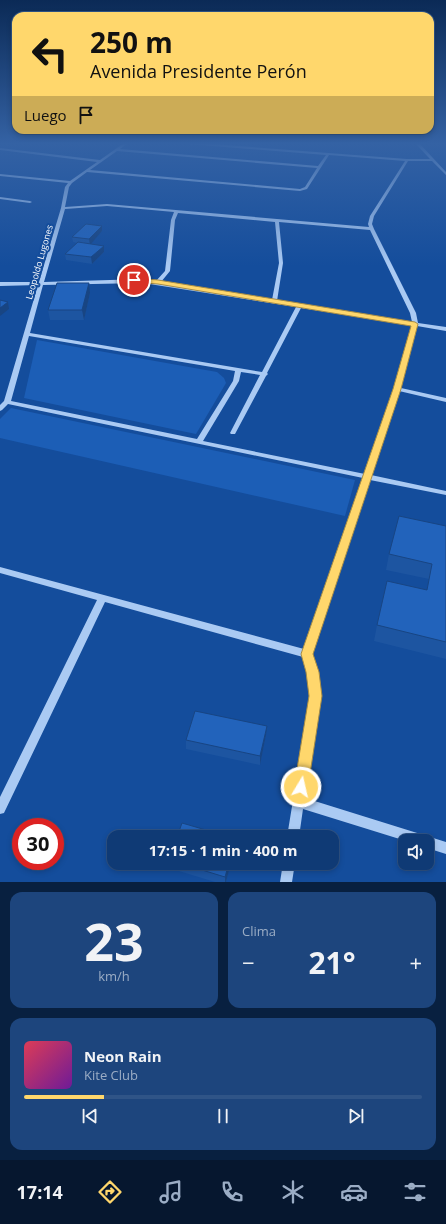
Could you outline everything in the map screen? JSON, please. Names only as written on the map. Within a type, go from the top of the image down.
[{"type":"street","name":"Leopoldo Lugones","points":[[0,409],[7,402],[40,283],[63,208],[67,187],[69,184]]},
{"type":"street","points":[[235,184],[300,190],[306,188],[309,184]]},
{"type":"street","points":[[294,830],[315,696],[313,672],[307,654],[397,389],[415,324],[413,313],[370,224],[373,212],[391,184]]},
{"type":"street","points":[[0,198],[30,202]]},
{"type":"street","points":[[63,208],[107,205],[372,229]]},
{"type":"street","points":[[158,282],[167,271],[173,220],[177,211]]},
{"type":"street","points":[[274,301],[281,263],[276,220]]},
{"type":"street","points":[[0,284],[124,280],[158,282],[446,329]]},
{"type":"street","points":[[233,433],[300,305]]},
{"type":"street","points":[[26,334],[265,374]]},
{"type":"street","points":[[199,442],[236,381],[238,370]]},
{"type":"street","points":[[397,389],[446,400]]},
{"type":"street","points":[[7,402],[446,493]]},
{"type":"street","points":[[0,570],[307,654]]},
{"type":"street","points":[[0,809],[102,598]]},
{"type":"street","points":[[299,802],[402,834]]},
{"type":"street","points":[[434,844],[446,848]]},
{"type":"street","points":[[286,882],[288,870]]},
{"type":"shaded area","points":[[37,340],[217,372],[224,378],[226,383],[196,434],[24,398]]},
{"type":"shaded area","points":[[11,408],[355,480],[345,516],[0,438],[0,419]]},
{"type":"building","points":[[86,224],[102,226],[89,239],[72,237]]},
{"type":"building","points":[[78,242],[104,246],[91,257],[65,254]]},
{"type":"building","points":[[57,283],[89,283],[82,310],[48,310]]},
{"type":"building","points":[[0,300],[8,302],[0,308]]},
{"type":"building","points":[[399,516],[446,526],[446,642],[377,625],[387,581],[427,590],[432,564],[389,554]]},
{"type":"building","points":[[195,711],[267,726],[260,756],[186,740]]},
{"type":"building","points":[[182,823],[206,830],[180,830]]},
{"type":"building","points":[[202,870],[227,870],[225,877]]},
{"type":"route","points":[[134,280],[158,282],[415,324],[397,389],[307,654],[313,672],[315,696],[301,787]]}]
